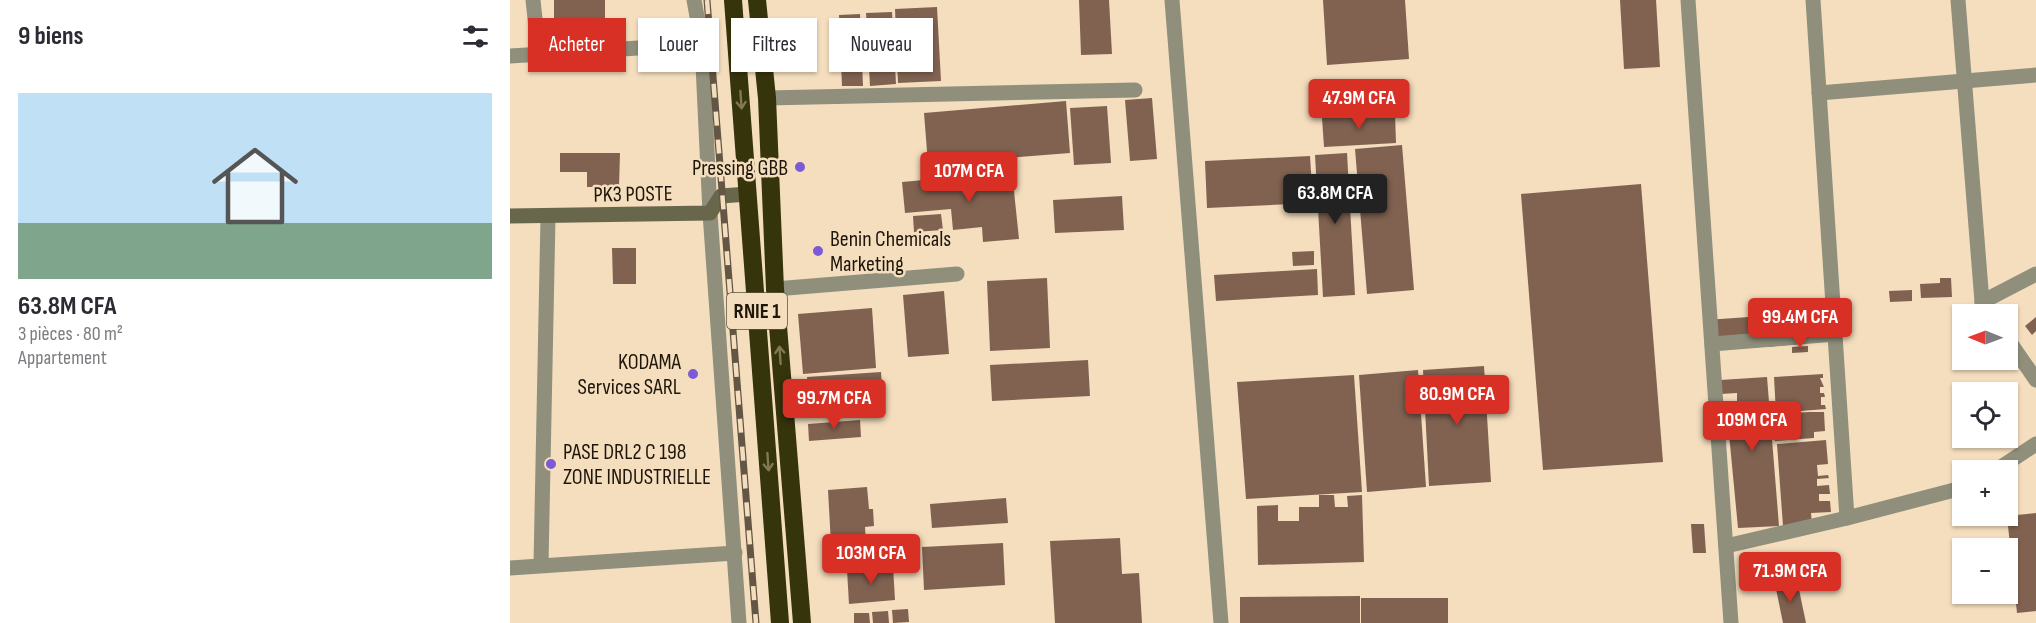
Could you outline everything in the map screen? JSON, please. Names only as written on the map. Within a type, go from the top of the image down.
[{"type":"highway","name":"RNIE 1","points":[[733,0],[780,623]]},
{"type":"highway","name":"RNIE 1","points":[[758,0],[767,99],[775,289],[802,623]]},
{"type":"street","points":[[533,0],[535,18]]},
{"type":"street","points":[[694,0],[697,18]]},
{"type":"street","points":[[1172,0],[1221,623]]},
{"type":"street","points":[[1688,0],[1731,623]]},
{"type":"street","points":[[1813,0],[1847,518]]},
{"type":"street","points":[[1958,0],[1982,302],[2036,274]]},
{"type":"street","points":[[510,57],[528,56]]},
{"type":"street","points":[[703,72],[710,213],[739,623]]},
{"type":"street","points":[[1819,93],[2036,75]]},
{"type":"street","points":[[767,99],[1135,90]]},
{"type":"street","points":[[710,213],[722,196],[748,194]]},
{"type":"street","name":"PK3 POSTE","points":[[510,216],[710,213]]},
{"type":"street","points":[[541,564],[548,217]]},
{"type":"street","points":[[775,289],[957,274]]},
{"type":"street","points":[[1712,344],[1835,334]]},
{"type":"street","points":[[2018,354],[2036,380]]},
{"type":"street","points":[[2012,460],[2036,444]]},
{"type":"street","points":[[1726,546],[1952,491]]},
{"type":"street","points":[[510,568],[541,564],[735,553]]},
{"type":"building","points":[[554,0],[605,0],[605,18],[554,18]]},
{"type":"building","points":[[1079,0],[1109,0],[1112,54],[1081,55]]},
{"type":"building","points":[[1323,0],[1405,0],[1409,59],[1327,65]]},
{"type":"building","points":[[1620,0],[1656,0],[1660,67],[1624,69]]},
{"type":"building","points":[[937,7],[941,81],[898,83],[898,72],[933,72],[933,18],[895,18],[895,9]]},
{"type":"building","points":[[892,12],[892,18],[866,18],[866,13]]},
{"type":"building","points":[[860,14],[860,18],[839,18],[839,15]]},
{"type":"building","points":[[841,72],[862,72],[863,86],[842,86]]},
{"type":"building","points":[[869,72],[895,72],[896,84],[870,86]]},
{"type":"building","points":[[1152,98],[1157,159],[1130,161],[1125,100]]},
{"type":"building","points":[[1066,101],[1070,153],[928,164],[924,113]]},
{"type":"building","points":[[1107,106],[1111,163],[1074,165],[1070,108]]},
{"type":"building","points":[[1395,114],[1396,143],[1324,147],[1322,118]]},
{"type":"building","points":[[1402,145],[1414,290],[1367,294],[1355,149]]},
{"type":"building","points":[[560,153],[620,153],[619,187],[587,187],[587,172],[560,172]]},
{"type":"building","points":[[1347,153],[1355,295],[1323,297],[1315,155]]},
{"type":"building","points":[[1310,156],[1313,203],[1207,208],[1205,161]]},
{"type":"building","points":[[1012,172],[1019,239],[983,242],[982,227],[953,230],[951,209],[905,213],[902,182]]},
{"type":"building","points":[[1641,184],[1663,462],[1543,470],[1521,194]]},
{"type":"building","points":[[1122,196],[1124,230],[1055,233],[1053,200]]},
{"type":"building","points":[[941,214],[943,230],[914,232],[913,216]]},
{"type":"building","points":[[612,248],[636,248],[636,284],[613,284]]},
{"type":"building","points":[[1314,251],[1314,265],[1293,266],[1292,252]]},
{"type":"building","points":[[1317,269],[1318,295],[1216,301],[1214,275]]},
{"type":"building","points":[[1047,278],[1050,348],[990,351],[987,281]]},
{"type":"building","points":[[1940,278],[1951,278],[1952,297],[1921,298],[1920,284],[1940,283]]},
{"type":"building","points":[[1912,290],[1912,301],[1890,302],[1889,291]]},
{"type":"building","points":[[944,291],[949,354],[908,357],[903,295]]},
{"type":"building","points":[[872,308],[876,368],[803,374],[798,314]]},
{"type":"building","points":[[1763,316],[1764,341],[1707,345],[1706,320]]},
{"type":"building","points":[[2036,317],[2036,331],[2032,335],[2025,326]]},
{"type":"building","points":[[1797,321],[1799,344],[1768,347],[1767,323]]},
{"type":"building","points":[[1808,346],[1808,352],[1792,353],[1792,347]]},
{"type":"building","points":[[1088,360],[1090,396],[992,401],[990,365]]},
{"type":"building","points":[[1484,366],[1491,482],[1429,486],[1423,370]]},
{"type":"building","points":[[1418,370],[1426,487],[1367,492],[1359,375]]},
{"type":"building","points":[[881,372],[883,399],[809,404],[807,377]]},
{"type":"building","points":[[1823,374],[1823,378],[1820,378],[1824,387],[1820,387],[1820,393],[1824,393],[1825,397],[1821,397],[1821,405],[1825,405],[1826,409],[1776,413],[1774,377]]},
{"type":"building","points":[[1354,375],[1362,492],[1246,499],[1237,382]]},
{"type":"building","points":[[1767,377],[1779,526],[1738,528],[1729,434],[1739,434],[1739,428],[1724,429],[1722,402],[1737,401],[1737,393],[1721,394],[1720,380]]},
{"type":"building","points":[[1824,412],[1825,431],[1814,432],[1814,438],[1775,441],[1774,414]]},
{"type":"building","points":[[860,420],[861,437],[809,441],[808,424]]},
{"type":"building","points":[[1826,440],[1828,464],[1817,465],[1818,476],[1828,475],[1829,478],[1817,479],[1817,486],[1829,485],[1830,494],[1819,494],[1819,501],[1830,501],[1831,512],[1811,513],[1812,524],[1783,526],[1777,444]]},
{"type":"building","points":[[867,487],[869,509],[873,509],[874,526],[865,527],[866,542],[831,544],[828,490]]},
{"type":"building","points":[[1319,495],[1334,495],[1335,507],[1348,507],[1347,496],[1362,495],[1364,562],[1258,565],[1257,506],[1278,505],[1278,521],[1299,521],[1299,507],[1319,507]]},
{"type":"building","points":[[1006,498],[1008,523],[932,528],[930,504]]},
{"type":"building","points":[[2036,513],[2036,611],[2017,613],[2018,538],[2009,538],[2008,526],[2018,526],[2018,515]]},
{"type":"building","points":[[1691,524],[1704,524],[1706,553],[1693,553]]},
{"type":"building","points":[[1120,538],[1122,574],[1139,573],[1142,623],[1055,623],[1050,541]]},
{"type":"building","points":[[1003,543],[1005,585],[924,590],[922,547]]},
{"type":"building","points":[[893,566],[895,600],[849,604],[847,570]]},
{"type":"building","points":[[1797,580],[1806,623],[1783,623],[1775,584]]},
{"type":"building","points":[[1360,596],[1360,623],[1240,623],[1240,597]]},
{"type":"building","points":[[1361,598],[1448,598],[1448,623],[1361,623]]},
{"type":"building","points":[[908,609],[909,622],[893,623],[892,610]]},
{"type":"building","points":[[888,611],[889,623],[873,623],[872,612]]},
{"type":"building","points":[[854,613],[869,613],[870,623],[854,623]]},
{"type":"railway","points":[[707,0],[756,623]]},
{"type":"place","name":"Pressing GBB","points":[[800,167]]},
{"type":"place","name":"Benin Chemicals Marketing","points":[[818,251]]},
{"type":"place","name":"KODAMA Services SARL","points":[[693,374]]},
{"type":"place","name":"PASE DRL2 C 198 ZONE INDUSTRIELLE","points":[[551,464]]}]
